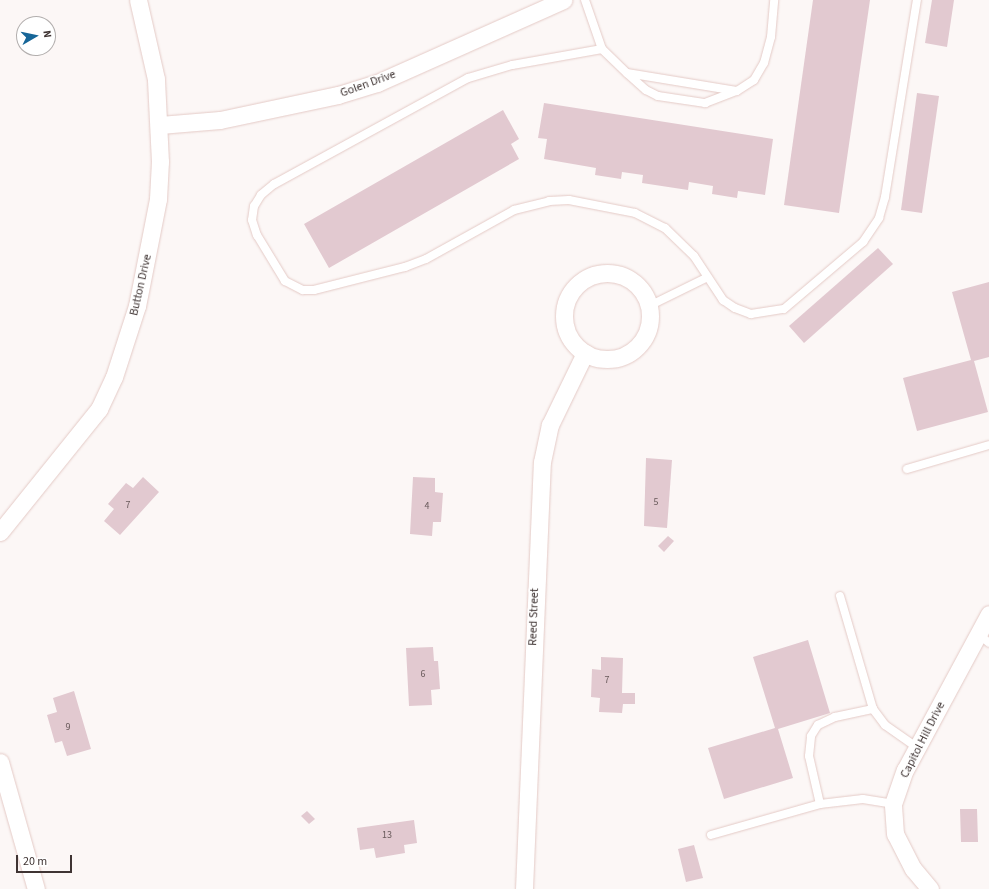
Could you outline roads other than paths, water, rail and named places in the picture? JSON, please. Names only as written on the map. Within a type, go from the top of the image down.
[{"type":"street","name":"Button Drive","points":[[0,532],[89,425],[110,388],[126,341],[145,273],[158,199],[160,124],[156,78],[138,0]]},
{"type":"street","name":"Golen Drive","points":[[160,124],[220,120],[338,95],[377,83],[563,0]]},
{"type":"street","points":[[608,272],[627,277],[641,289],[650,306],[649,326],[646,336],[633,351],[614,359],[594,358],[585,354],[577,348],[566,332],[563,313],[569,295],[581,281],[589,276],[608,272]]},
{"type":"street","name":"Reed Street","points":[[524,889],[541,469],[550,425],[585,354]]},
{"type":"street","name":"Capitol Hill Drive","points":[[930,889],[913,869],[895,834],[894,804],[905,770],[917,747],[984,638],[989,614]]},
{"type":"street","points":[[0,762],[36,889]]},
{"type":"lane","points":[[585,0],[602,50],[646,90],[658,96],[705,104],[737,91],[754,80],[764,63],[771,37],[774,0]]},
{"type":"lane","points":[[602,50],[512,65],[468,78],[274,184],[261,195],[254,206],[252,220],[257,235],[285,281],[303,290],[314,290],[412,265],[514,210],[549,201],[569,200],[635,213],[666,228],[694,256],[706,278],[723,300],[735,308],[751,314],[784,309],[863,242],[873,230],[885,198],[917,0]]},
{"type":"lane","points":[[628,73],[737,91]]},
{"type":"lane","points":[[650,306],[706,278]]},
{"type":"lane","points":[[907,469],[989,445]]},
{"type":"lane","points":[[840,596],[874,710],[885,725],[917,747]]},
{"type":"lane","points":[[820,804],[809,756],[811,736],[818,725],[835,718],[874,710]]},
{"type":"lane","points":[[711,835],[820,804],[863,799],[894,804]]}]
